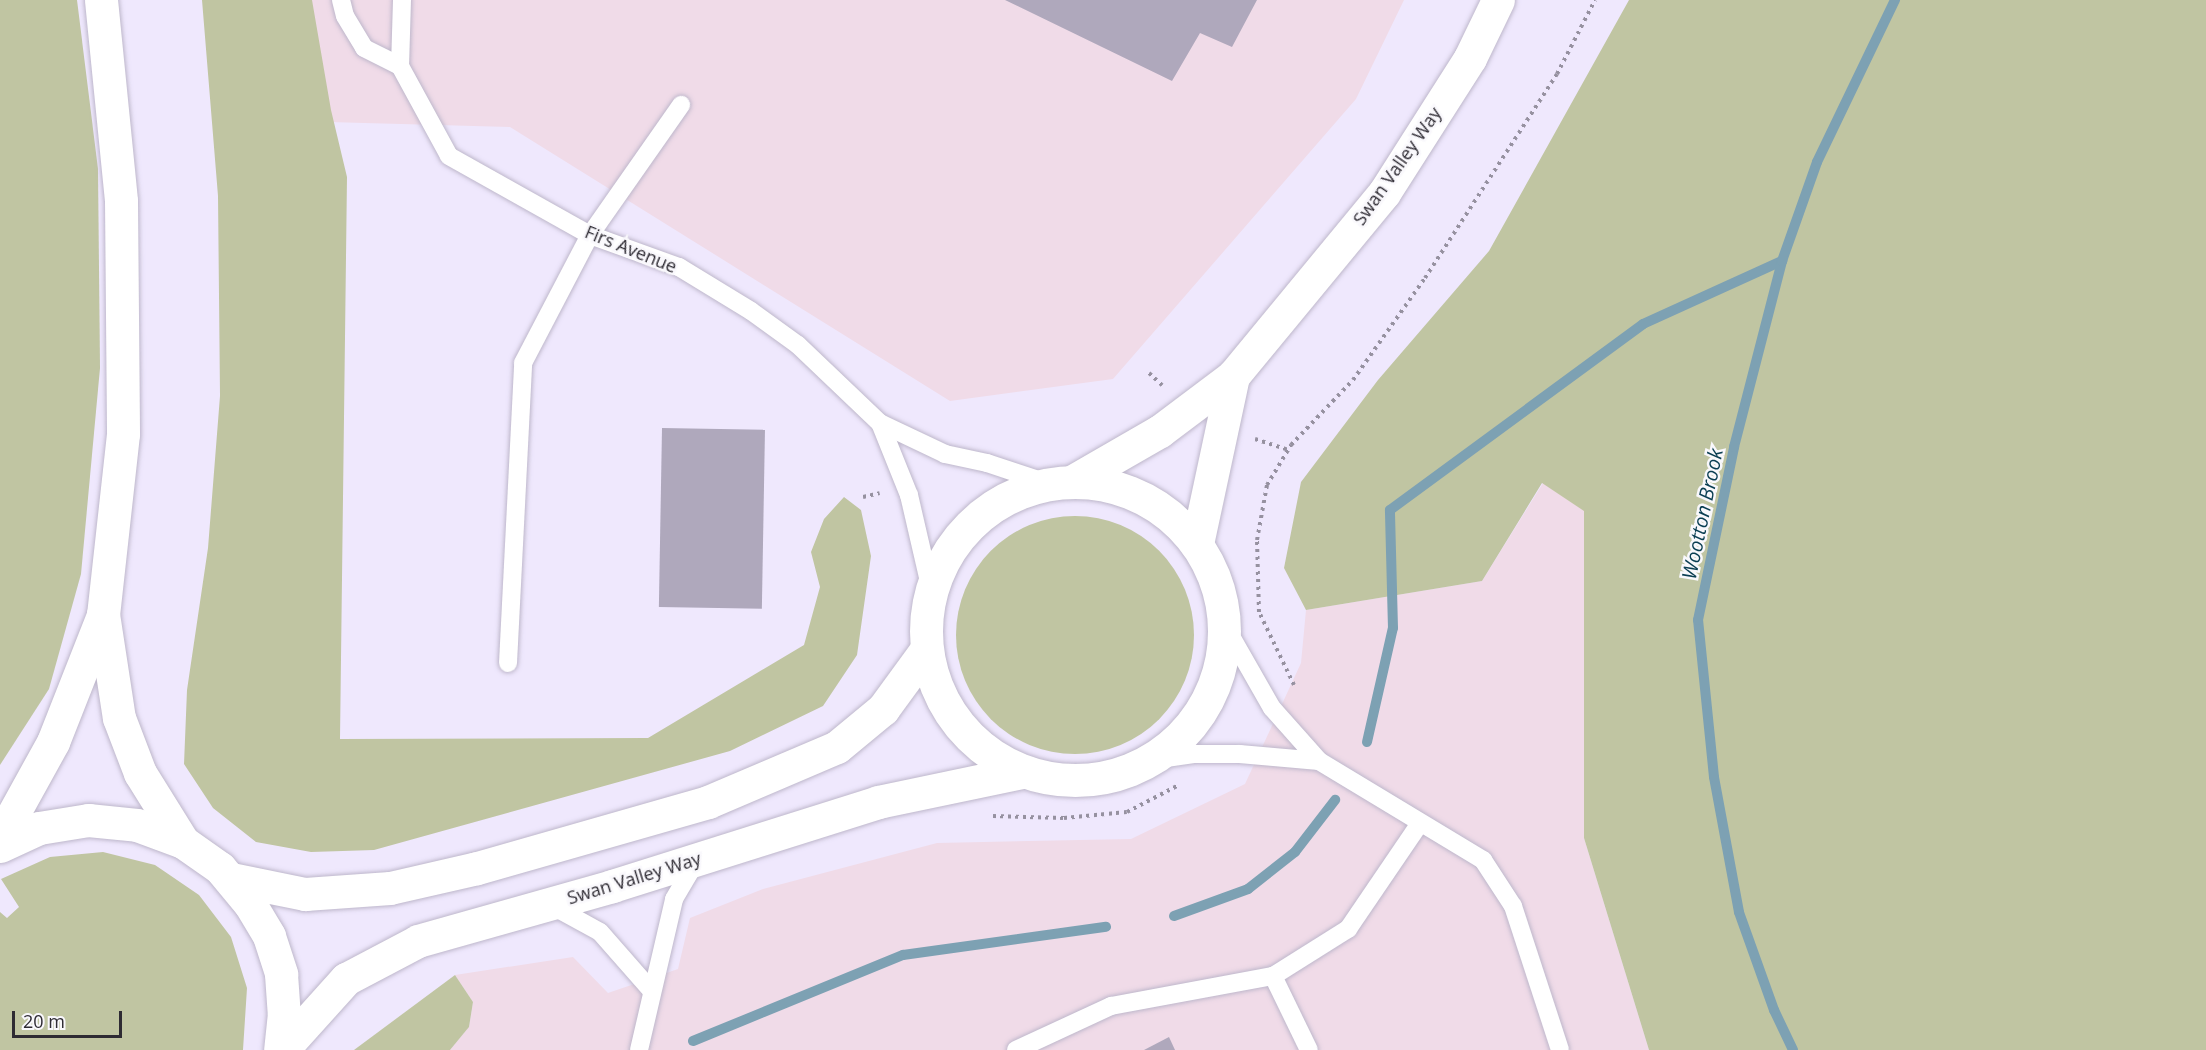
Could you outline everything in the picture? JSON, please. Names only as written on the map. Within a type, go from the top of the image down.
[{"type":"main road","points":[[101,0],[121,201],[123,422],[103,614],[119,718],[140,773],[183,842]]},
{"type":"main road","name":"Swan Valley Way","points":[[926,650],[931,590],[945,555],[972,521],[1007,497],[1060,482],[1160,431],[1233,376],[1384,193],[1470,58],[1498,0]]},
{"type":"main road","name":"Swan Valley Way","points":[[1197,544],[1233,376]]},
{"type":"main road","points":[[926,650],[932,678],[952,718],[982,750],[1021,772],[1063,781],[1105,779],[1152,760],[1180,739],[1205,706],[1221,666],[1224,624],[1216,582],[1197,544],[1168,513],[1131,492],[1060,482]]},
{"type":"main road","points":[[0,838],[52,742],[103,614]]},
{"type":"main road","points":[[231,879],[304,894],[390,888],[477,868],[708,802],[837,747],[883,709],[926,650]]},
{"type":"main road","name":"Swan Valley Way","points":[[281,1050],[346,979],[418,941],[698,859],[878,802],[1021,772]]},
{"type":"main road","points":[[0,846],[39,828],[88,820],[137,825],[183,842],[231,879],[269,936],[281,974],[284,1014],[281,1050]]},
{"type":"lane","points":[[341,0],[345,16],[363,48],[400,66],[402,0]]},
{"type":"lane","name":"Firs Avenue","points":[[400,66],[449,156],[590,235],[679,267],[751,311],[798,345],[880,423],[945,454],[1060,482]]},
{"type":"lane","points":[[508,663],[523,363],[590,235],[681,105]]},
{"type":"lane","name":"Firs Avenue","points":[[880,423],[909,495],[931,590]]},
{"type":"lane","points":[[1224,624],[1272,708],[1319,761],[1483,860],[1513,906],[1560,1050]]},
{"type":"lane","points":[[1152,760],[1194,754],[1240,754],[1319,761]]},
{"type":"lane","points":[[1016,1050],[1111,1006],[1273,976],[1348,929],[1420,823]]},
{"type":"lane","points":[[639,1050],[651,990],[674,899],[698,859]]},
{"type":"lane","points":[[549,904],[600,932],[651,990]]},
{"type":"lane","points":[[1273,976],[1309,1050]]},
{"type":"shaded area","points":[[203,0],[1404,0],[1356,99],[1113,379],[950,401],[510,127],[328,122]]},
{"type":"shaded area","points":[[1543,483],[1585,511],[1584,838],[1649,1050],[450,1050],[469,1027],[473,1002],[455,975],[573,957],[608,993],[678,969],[690,918],[763,889],[937,843],[1131,839],[1245,784],[1301,663],[1306,610],[1482,581]]},
{"type":"green space","points":[[0,0],[77,0],[98,169],[100,368],[81,574],[49,689],[0,765]]},
{"type":"green space","points":[[202,0],[312,0],[331,110],[347,177],[340,739],[648,738],[804,645],[820,587],[811,552],[824,519],[844,497],[861,510],[871,556],[857,655],[823,706],[730,751],[374,850],[311,852],[256,842],[213,808],[184,764],[187,690],[208,548],[220,396],[218,196]]},
{"type":"green space","points":[[1629,0],[2206,0],[2206,1050],[1649,1050],[1584,838],[1584,511],[1542,483],[1482,581],[1306,610],[1284,568],[1301,482],[1378,380],[1489,251]]},
{"type":"green space","points":[[1075,516],[1120,525],[1141,536],[1159,551],[1174,569],[1185,590],[1194,635],[1185,680],[1174,701],[1159,719],[1141,734],[1120,745],[1075,754],[1030,745],[1009,734],[991,719],[976,701],[965,680],[956,635],[965,590],[976,569],[991,551],[1009,536],[1030,525]]},
{"type":"green space","points":[[103,852],[155,865],[199,895],[231,937],[247,988],[243,1050],[0,1050],[0,912],[7,918],[19,907],[1,879],[50,857]]},
{"type":"green space","points":[[455,975],[473,1002],[469,1027],[450,1050],[354,1050]]},
{"type":"building","points":[[1005,0],[1257,0],[1232,47],[1200,33],[1172,81]]},
{"type":"building","points":[[662,428],[765,430],[762,609],[659,607]]},
{"type":"building","points":[[1169,1037],[1175,1050],[1144,1050]]},
{"type":"waterway","name":"Wootton Brook","points":[[1793,1050],[1774,1010],[1739,912],[1714,777],[1698,620],[1734,447],[1782,261],[1817,162],[1895,0]]},
{"type":"waterway","points":[[1367,742],[1393,628],[1390,510],[1643,324],[1782,261]]},
{"type":"waterway","points":[[1174,916],[1248,889],[1295,852],[1335,800]]},
{"type":"waterway","points":[[693,1041],[903,955],[1106,927]]}]
